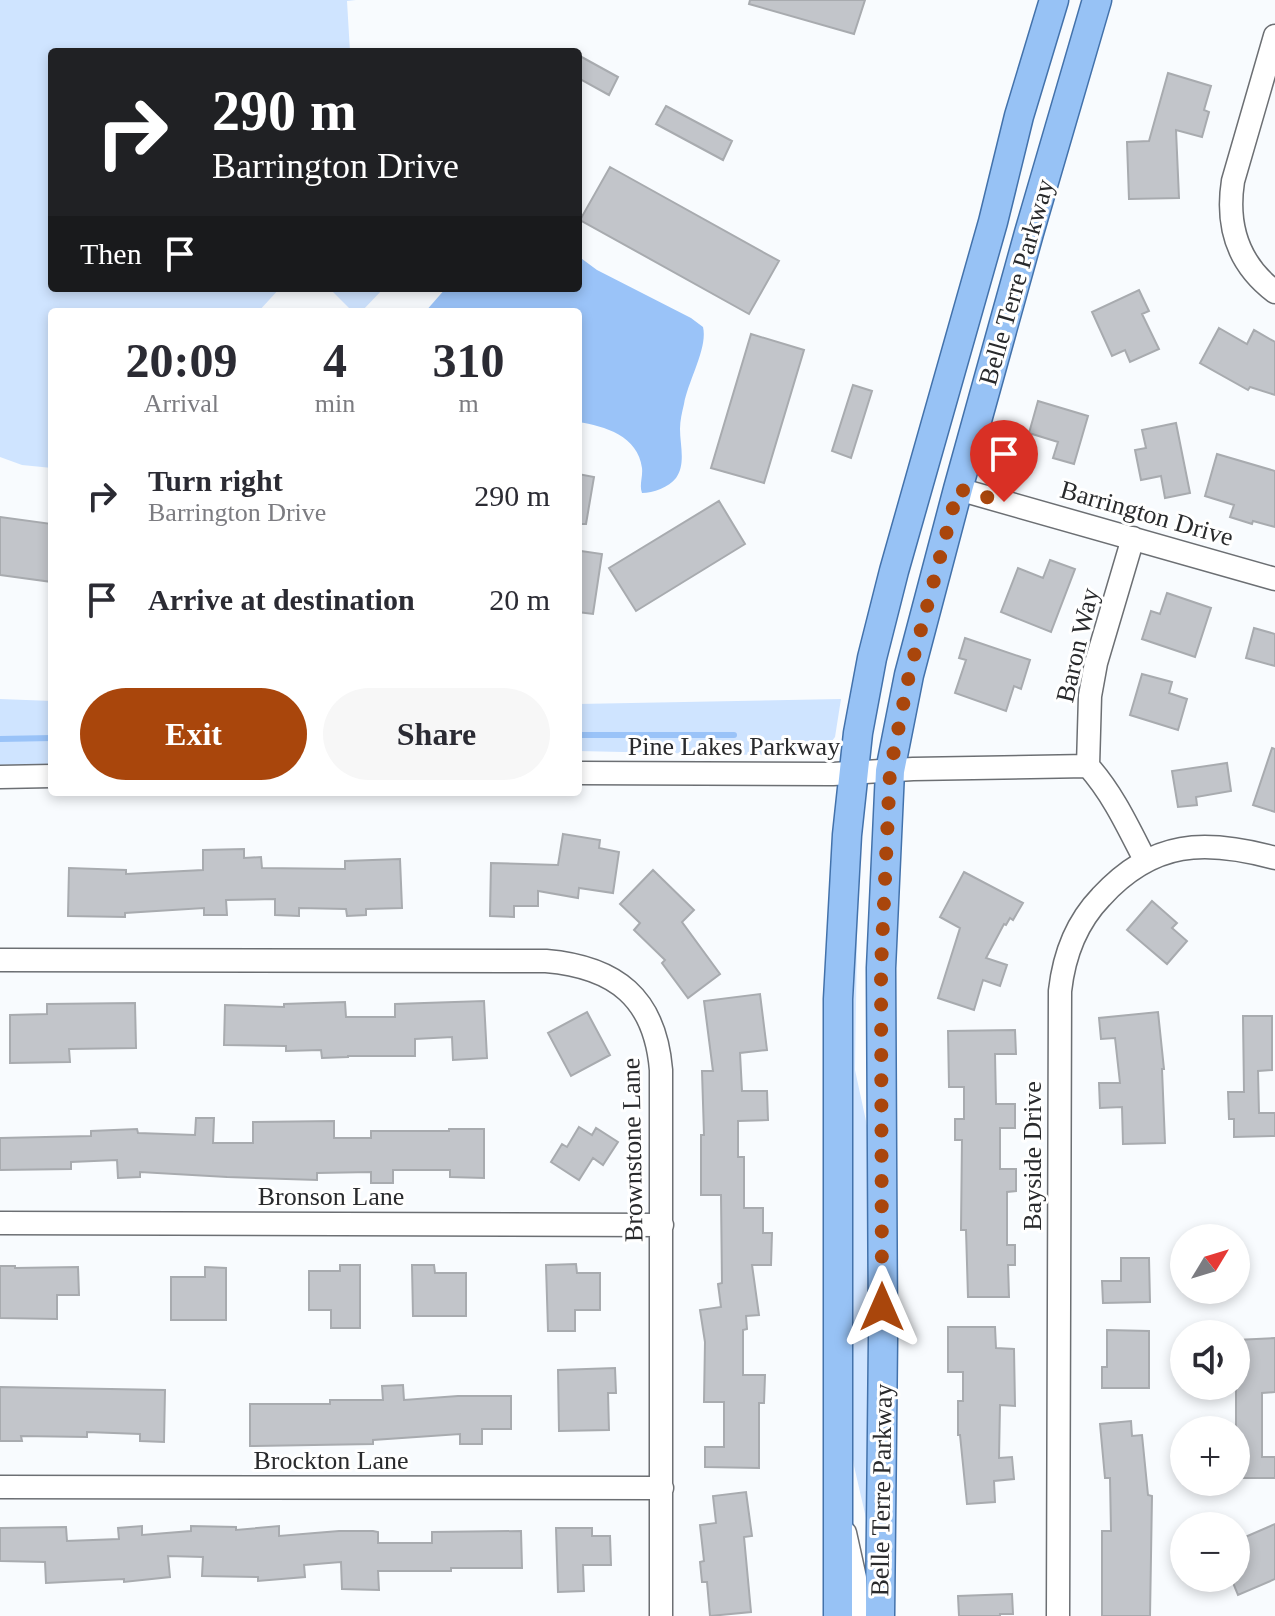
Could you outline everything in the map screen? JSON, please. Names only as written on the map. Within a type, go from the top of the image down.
[{"type":"main road","name":"Belle Terre Parkway","points":[[838,1616],[838,999],[844,876],[858,733],[890,585],[1054,0]]},
{"type":"main road","name":"Belle Terre Parkway","points":[[880,1616],[883,1338],[881,968],[890,771],[909,675],[958,489],[1097,0]]},
{"type":"street","points":[[1275,36],[1233,181],[1231,204],[1232,230],[1241,253],[1259,278],[1275,292]]},
{"type":"street","name":"Barrington Drive","points":[[958,489],[1275,579]]},
{"type":"street","name":"Baron Way","points":[[1088,766],[1090,696],[1096,663],[1133,538]]},
{"type":"street","name":"Pine Lakes Parkway","points":[[582,773],[853,773],[1088,766]]},
{"type":"street","points":[[1088,766],[1119,808],[1145,860]]},
{"type":"street","points":[[0,777],[48,776]]},
{"type":"street","name":"Bayside Drive","points":[[1058,1616],[1062,979],[1070,946],[1087,913],[1104,893],[1145,860],[1167,852],[1206,847],[1234,848],[1275,858]]},
{"type":"street","name":"Brownstone Lane","points":[[0,960],[546,961],[577,965],[602,973],[624,987],[649,1020],[658,1045],[661,1070],[661,1616]]},
{"type":"street","name":"Bronson Lane","points":[[0,1223],[662,1225]]},
{"type":"street","name":"Brockton Lane","points":[[0,1487],[662,1488]]},
{"type":"street","points":[[838,1509],[855,1578],[856,1616]]},
{"type":"shaded area","points":[[0,0],[356,0],[347,1],[350,48],[48,48],[48,292],[276,292],[262,308],[48,308],[48,468],[22,465],[0,457]]},
{"type":"shaded area","points":[[333,292],[380,292],[365,308],[349,308]]},
{"type":"shaded area","points":[[0,699],[48,701],[48,764],[0,766]]},
{"type":"shaded area","points":[[841,699],[835,737],[829,745],[819,750],[758,755],[582,751],[582,704]]},
{"type":"shaded area","points":[[855,871],[858,872],[855,1070],[869,1135],[870,1616],[866,1616],[866,1518],[851,1445],[850,1104]]},
{"type":"water","points":[[582,259],[597,270],[691,318],[703,327],[704,335],[681,420],[681,467],[676,478],[656,491],[642,493],[642,468],[634,448],[619,434],[582,423],[582,308],[428,308],[442,292],[582,292]]},
{"type":"building","points":[[750,0],[865,0],[854,34],[749,4]]},
{"type":"building","points":[[582,57],[618,77],[609,95],[582,80]]},
{"type":"building","points":[[1168,73],[1211,86],[1204,110],[1209,112],[1202,137],[1176,130],[1179,198],[1129,199],[1127,142],[1149,141]]},
{"type":"building","points":[[666,106],[732,141],[723,160],[656,124]]},
{"type":"building","points":[[610,167],[779,261],[749,314],[582,221]]},
{"type":"building","points":[[1139,290],[1149,311],[1142,314],[1159,349],[1130,362],[1125,350],[1112,356],[1092,312]]},
{"type":"building","points":[[1219,328],[1247,344],[1254,330],[1275,342],[1275,395],[1250,387],[1248,390],[1200,363]]},
{"type":"building","points":[[751,334],[804,350],[764,483],[711,468]]},
{"type":"building","points":[[853,385],[872,391],[851,458],[832,451]]},
{"type":"building","points":[[1038,401],[1088,416],[1074,464],[1053,458],[1058,442],[1029,433]]},
{"type":"building","points":[[1176,423],[1190,493],[1165,498],[1161,476],[1141,480],[1135,450],[1146,448],[1142,430]]},
{"type":"building","points":[[1217,454],[1275,471],[1275,527],[1230,517],[1234,505],[1205,496]]},
{"type":"building","points":[[582,475],[594,477],[586,524],[582,524]]},
{"type":"building","points":[[719,501],[745,544],[636,611],[609,568]]},
{"type":"building","points":[[0,517],[48,523],[48,581],[0,575]]},
{"type":"building","points":[[582,551],[602,554],[593,614],[582,613]]},
{"type":"building","points":[[1050,560],[1075,569],[1051,632],[1001,612],[1018,568],[1043,578]]},
{"type":"building","points":[[1167,593],[1211,608],[1195,657],[1142,639],[1151,611],[1160,614]]},
{"type":"building","points":[[1254,628],[1275,634],[1275,666],[1246,658]]},
{"type":"building","points":[[965,638],[1030,660],[1021,689],[1014,686],[1006,711],[955,693],[966,660],[959,658]]},
{"type":"building","points":[[1142,674],[1172,682],[1169,693],[1187,699],[1178,730],[1130,715]]},
{"type":"building","points":[[1272,748],[1275,749],[1275,812],[1253,805]]},
{"type":"building","points":[[1227,763],[1231,791],[1196,797],[1197,805],[1178,807],[1172,771]]},
{"type":"building","points":[[563,834],[600,840],[599,848],[619,852],[613,893],[579,888],[578,898],[538,891],[538,906],[514,906],[514,917],[490,916],[491,863],[558,865]]},
{"type":"building","points":[[244,849],[244,858],[261,857],[262,868],[345,869],[345,861],[400,859],[402,908],[366,909],[366,915],[347,916],[346,909],[299,908],[299,916],[275,915],[275,899],[226,900],[227,915],[204,915],[204,908],[125,913],[125,917],[68,916],[69,868],[126,870],[126,874],[203,870],[203,850]]},
{"type":"building","points":[[653,870],[694,910],[682,922],[720,974],[688,998],[662,963],[665,960],[634,930],[640,923],[620,904]]},
{"type":"building","points":[[964,872],[1023,903],[1013,920],[1010,918],[1004,924],[986,958],[1007,965],[1000,986],[983,980],[974,1010],[938,998],[960,928],[940,917]]},
{"type":"building","points":[[1152,901],[1177,923],[1172,928],[1187,941],[1167,964],[1127,930]]},
{"type":"building","points":[[760,994],[767,1050],[740,1053],[742,1091],[767,1091],[768,1120],[738,1121],[738,1157],[744,1157],[744,1208],[763,1208],[763,1233],[772,1233],[771,1265],[752,1265],[759,1315],[746,1316],[747,1329],[743,1330],[743,1375],[765,1375],[764,1403],[759,1403],[759,1468],[705,1467],[705,1447],[724,1447],[724,1402],[704,1402],[705,1342],[700,1310],[721,1307],[718,1284],[722,1283],[721,1195],[701,1195],[701,1135],[704,1135],[702,1071],[713,1071],[704,1001]]},
{"type":"building","points":[[484,1001],[487,1058],[453,1060],[452,1037],[415,1039],[415,1056],[322,1058],[321,1050],[286,1051],[286,1046],[224,1045],[225,1005],[284,1007],[284,1004],[345,1002],[346,1017],[395,1017],[395,1004]]},
{"type":"building","points":[[135,1003],[136,1048],[69,1049],[70,1062],[10,1063],[10,1015],[47,1014],[47,1004]]},
{"type":"building","points":[[587,1012],[610,1055],[571,1076],[548,1033]]},
{"type":"building","points":[[1158,1012],[1164,1069],[1165,1143],[1123,1144],[1122,1107],[1100,1108],[1099,1083],[1120,1083],[1115,1038],[1101,1039],[1099,1018]]},
{"type":"building","points":[[1243,1016],[1272,1016],[1272,1070],[1258,1071],[1259,1113],[1275,1113],[1275,1136],[1234,1137],[1234,1119],[1229,1119],[1228,1092],[1244,1092]]},
{"type":"building","points":[[1015,1030],[1016,1054],[995,1054],[996,1104],[1015,1104],[1015,1128],[1000,1128],[1000,1169],[1016,1169],[1016,1191],[1007,1192],[1007,1245],[1015,1245],[1015,1265],[1008,1265],[1009,1297],[968,1297],[966,1230],[961,1230],[962,1140],[955,1140],[955,1119],[964,1119],[964,1087],[949,1087],[948,1031]]},
{"type":"building","points":[[196,1118],[214,1118],[213,1143],[253,1143],[253,1122],[334,1121],[334,1138],[371,1138],[371,1131],[484,1129],[484,1178],[450,1177],[450,1170],[393,1170],[393,1183],[371,1183],[371,1172],[317,1173],[317,1180],[140,1172],[140,1177],[118,1178],[117,1160],[71,1162],[71,1169],[0,1170],[0,1138],[91,1136],[91,1131],[137,1129],[138,1133],[195,1135]]},
{"type":"building","points":[[579,1127],[592,1135],[596,1128],[618,1142],[603,1165],[593,1158],[579,1180],[551,1162],[562,1144],[567,1147]]},
{"type":"building","points":[[1121,1258],[1149,1258],[1150,1302],[1103,1303],[1102,1281],[1121,1281]]},
{"type":"building","points":[[576,1264],[577,1273],[600,1273],[600,1310],[575,1310],[575,1331],[548,1331],[546,1265]]},
{"type":"building","points":[[340,1265],[360,1265],[360,1328],[331,1328],[331,1310],[309,1310],[309,1271],[340,1271]]},
{"type":"building","points":[[412,1265],[434,1265],[435,1273],[466,1273],[466,1316],[413,1316]]},
{"type":"building","points":[[0,1266],[78,1267],[79,1295],[57,1295],[57,1319],[0,1318]]},
{"type":"building","points":[[205,1267],[226,1268],[226,1320],[171,1320],[171,1277],[205,1277]]},
{"type":"building","points":[[948,1327],[995,1327],[996,1348],[1014,1349],[1015,1406],[1000,1405],[999,1458],[1012,1457],[1014,1479],[994,1481],[995,1502],[967,1504],[958,1435],[958,1401],[963,1401],[963,1372],[948,1372]]},
{"type":"building","points":[[1107,1330],[1149,1331],[1149,1388],[1102,1388],[1102,1367],[1107,1367]]},
{"type":"building","points":[[1275,1338],[1275,1392],[1262,1393],[1262,1457],[1275,1457],[1275,1478],[1250,1478],[1250,1416],[1236,1416],[1236,1400],[1250,1400],[1250,1339]]},
{"type":"building","points":[[615,1368],[616,1393],[608,1393],[609,1430],[559,1431],[558,1370]]},
{"type":"building","points":[[403,1385],[404,1400],[511,1396],[511,1429],[482,1429],[482,1444],[460,1444],[460,1434],[373,1440],[373,1444],[250,1446],[250,1404],[330,1404],[330,1400],[383,1400],[382,1386]]},
{"type":"building","points":[[0,1387],[165,1390],[164,1442],[140,1441],[140,1434],[87,1432],[87,1437],[21,1436],[22,1441],[0,1441]]},
{"type":"building","points":[[1131,1421],[1132,1436],[1142,1435],[1148,1495],[1152,1496],[1150,1616],[1102,1616],[1102,1531],[1111,1531],[1110,1478],[1105,1478],[1100,1424]]},
{"type":"building","points":[[746,1492],[752,1536],[744,1537],[751,1612],[710,1616],[707,1582],[702,1582],[700,1562],[704,1561],[700,1525],[716,1523],[713,1496]]},
{"type":"building","points":[[1275,1524],[1275,1579],[1250,1590],[1250,1535]]},
{"type":"building","points":[[142,1526],[142,1535],[191,1531],[191,1526],[236,1527],[236,1530],[279,1526],[279,1536],[373,1531],[378,1532],[378,1543],[432,1543],[432,1532],[521,1531],[522,1568],[378,1571],[379,1590],[342,1589],[341,1562],[304,1565],[305,1577],[258,1581],[258,1577],[202,1576],[203,1557],[168,1556],[170,1577],[124,1582],[124,1579],[46,1583],[45,1562],[0,1561],[0,1528],[66,1527],[67,1541],[119,1539],[118,1528]]},
{"type":"building","points":[[556,1528],[592,1528],[592,1536],[610,1536],[611,1565],[583,1565],[584,1591],[558,1592]]},
{"type":"building","points":[[1012,1594],[1013,1614],[959,1616],[958,1596]]},
{"type":"waterway","points":[[582,735],[734,735]]},
{"type":"waterway","points":[[0,739],[48,738]]},
{"type":"route","points":[[882,1307],[881,968],[890,771],[909,675],[958,489],[1004,502]]}]
